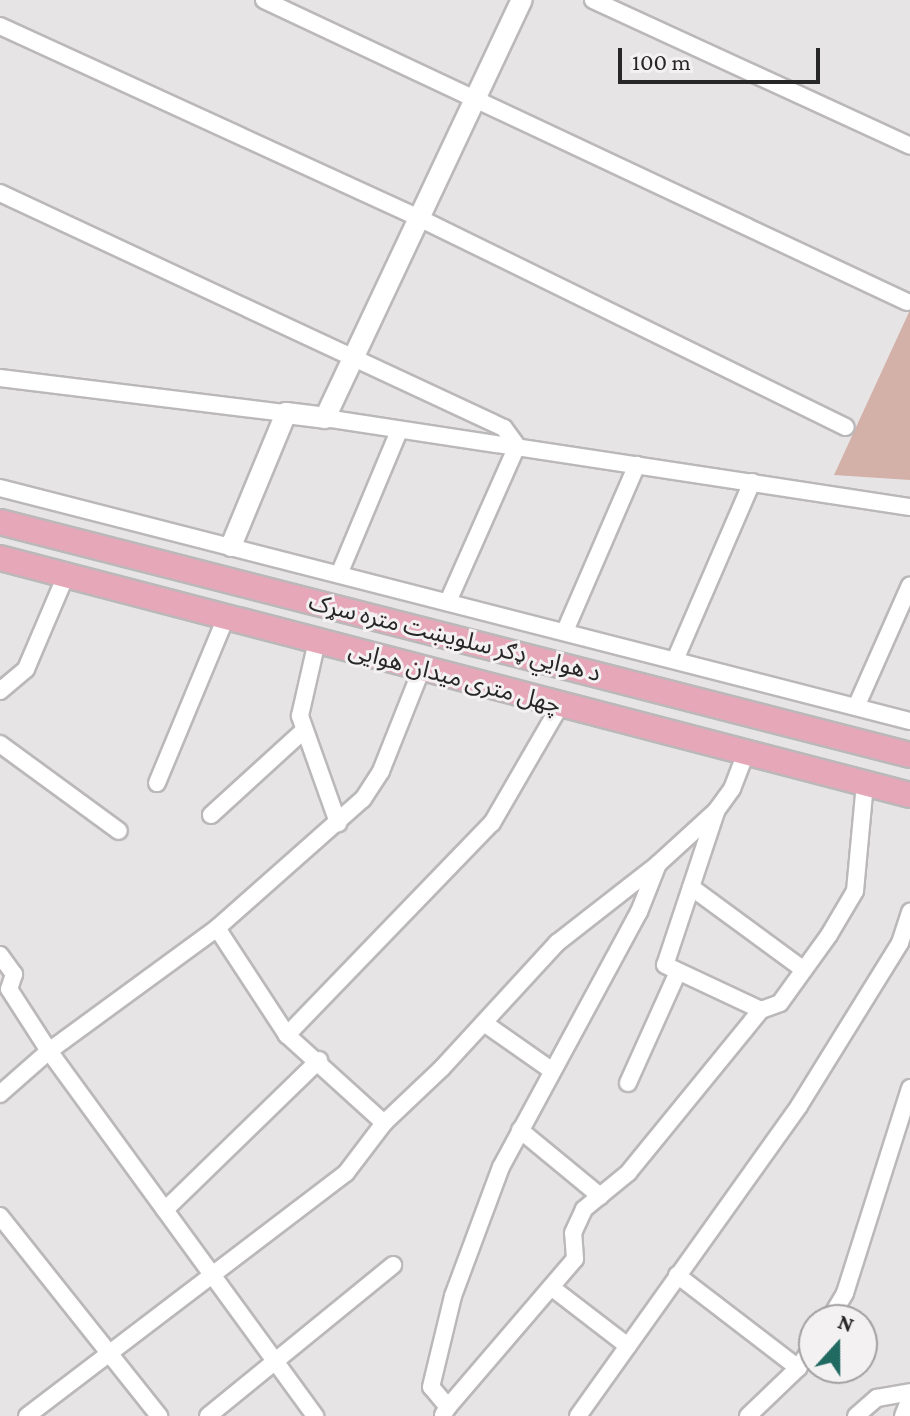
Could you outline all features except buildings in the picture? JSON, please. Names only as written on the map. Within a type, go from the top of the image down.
[{"type":"main road","name":"د هوايي ډګر سلویښت متره سړک","points":[[0,522],[910,755]]},
{"type":"main road","name":"چهل متری میدان هوایی","points":[[0,558],[910,795]]},
{"type":"main road","points":[[685,736],[694,699]]},
{"type":"street","points":[[264,0],[907,302]]},
{"type":"street","points":[[325,418],[522,0]]},
{"type":"street","points":[[593,0],[910,146]]},
{"type":"street","points":[[0,26],[419,218],[846,427]]},
{"type":"street","points":[[0,193],[504,428],[517,446]]},
{"type":"street","points":[[0,378],[325,418],[910,507]]},
{"type":"street","points":[[231,546],[286,413]]},
{"type":"street","points":[[340,572],[399,431]]},
{"type":"street","points":[[448,602],[517,446]]},
{"type":"street","points":[[565,631],[637,465]]},
{"type":"street","points":[[675,660],[752,482]]},
{"type":"street","points":[[0,488],[340,572],[910,721]]},
{"type":"street","points":[[0,691],[26,669],[66,575]]},
{"type":"street","points":[[856,707],[910,585]]},
{"type":"street","points":[[157,783],[226,617]]},
{"type":"street","points":[[317,641],[305,680],[300,716],[338,823]]},
{"type":"street","points":[[0,1094],[49,1051],[217,928],[363,799],[381,771],[422,668]]},
{"type":"street","points":[[287,1035],[492,823],[561,704]]},
{"type":"street","points":[[211,815],[304,730]]},
{"type":"street","points":[[0,744],[119,831]]},
{"type":"street","points":[[27,1416],[346,1173],[384,1123],[484,1023],[557,943],[658,864],[716,811],[732,789],[746,753]]},
{"type":"street","points":[[658,864],[639,912],[520,1130],[453,1296],[431,1387],[445,1412],[575,1259],[573,1233],[584,1209],[628,1173],[761,1010],[780,1003],[804,970],[855,891],[865,784]]},
{"type":"street","points":[[716,811],[665,965],[761,1010]]},
{"type":"street","points":[[691,887],[804,970]]},
{"type":"street","points":[[578,1416],[799,1106],[900,943],[910,912]]},
{"type":"street","points":[[217,928],[287,1035],[319,1060],[384,1123]]},
{"type":"street","points":[[0,955],[14,974],[9,989],[49,1051],[209,1276],[315,1416]]},
{"type":"street","points":[[628,1083],[651,1043],[678,972]]},
{"type":"street","points":[[484,1023],[551,1070]]},
{"type":"street","points":[[165,1210],[319,1060]]},
{"type":"street","points":[[838,1304],[845,1293],[907,1111],[910,1088]]},
{"type":"street","points":[[520,1130],[600,1196]]},
{"type":"street","points":[[0,1216],[159,1416]]},
{"type":"street","points":[[208,1416],[393,1265]]},
{"type":"street","points":[[677,1275],[798,1368],[748,1416]]},
{"type":"street","points":[[551,1287],[628,1346]]},
{"type":"street","points":[[856,1416],[877,1398],[910,1392]]},
{"type":"street","points":[[903,1416],[910,1399]]},
{"type":"shaded area","points":[[910,310],[910,480],[834,475]]}]
